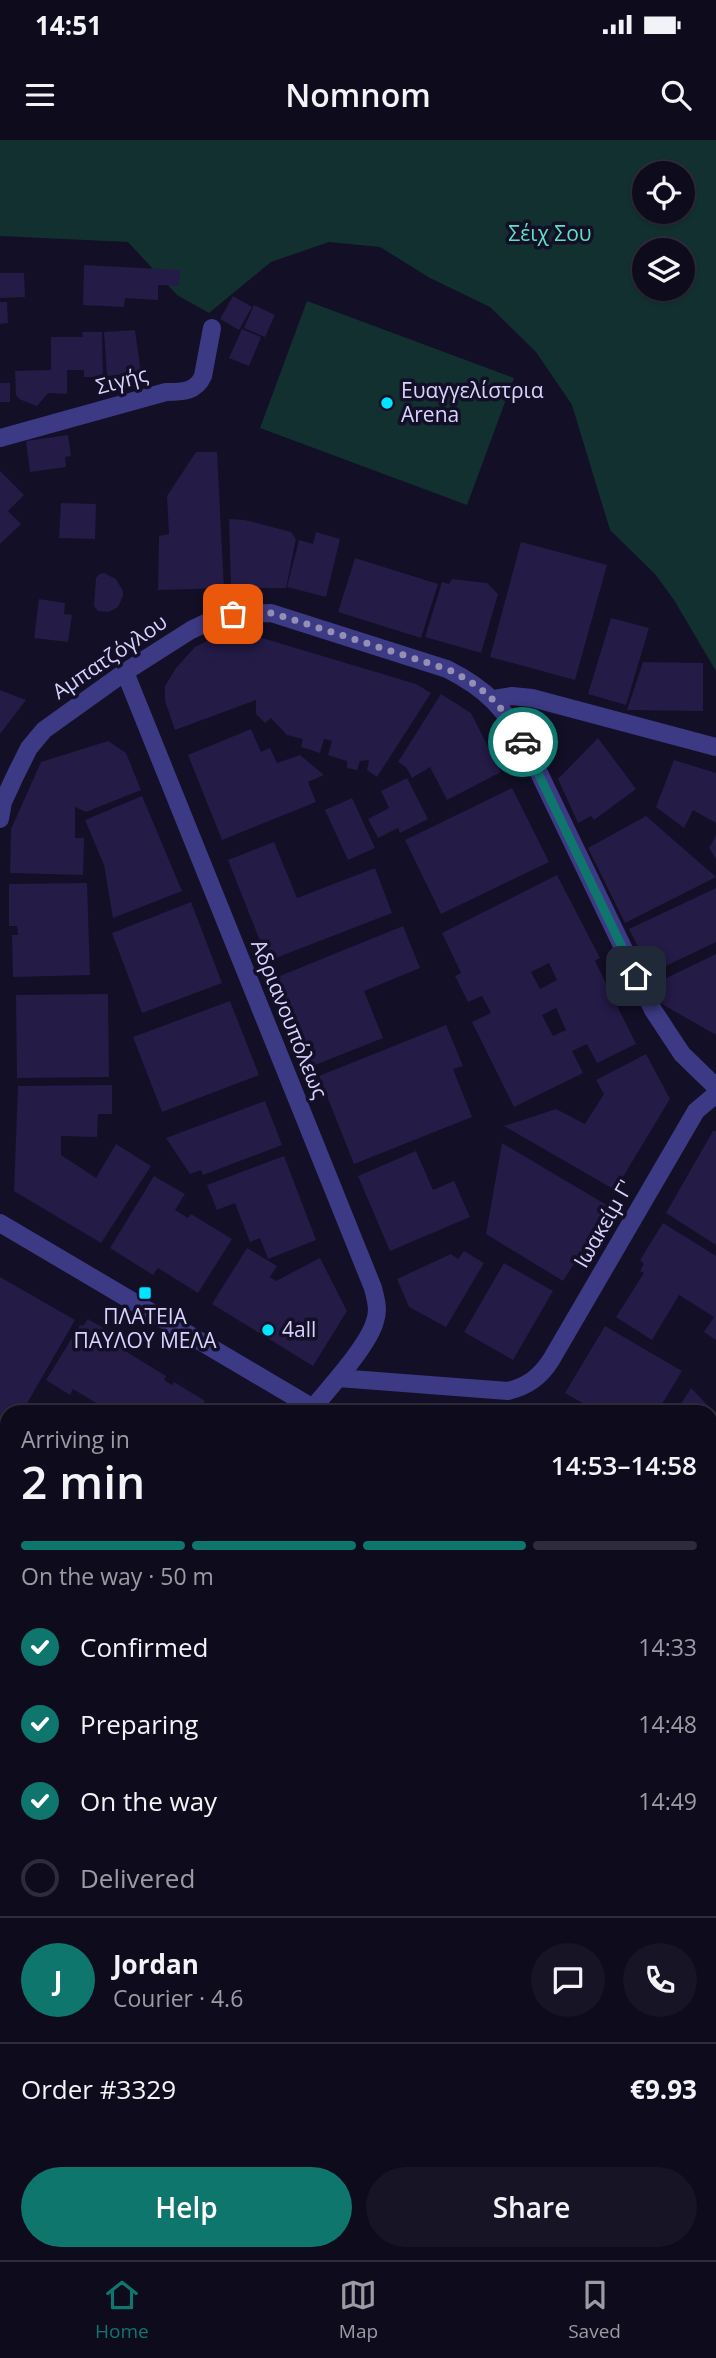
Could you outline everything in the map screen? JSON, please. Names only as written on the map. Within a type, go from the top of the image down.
[{"type":"street","name":"Σιγής","points":[[0,438],[166,392],[190,390],[200,382],[212,328]]},
{"type":"street","name":"Αμπατζόγλου","points":[[0,819],[3,802],[16,774],[29,748],[44,730],[125,672],[191,630],[212,620],[233,614],[271,613],[447,669],[470,680],[494,699],[509,716],[663,1027],[682,1054],[716,1087]]},
{"type":"street","name":"Αδριανουπόλεως","points":[[125,672],[373,1289],[377,1306],[372,1330],[319,1405]]},
{"type":"street","points":[[494,699],[512,696],[532,698],[716,747]]},
{"type":"street","name":"Ιωακείμ Γ'","points":[[338,1378],[508,1391],[521,1388],[535,1380],[551,1360],[696,1111],[716,1094]]},
{"type":"street","points":[[0,1223],[308,1405]]},
{"type":"green space","name":"Σέιχ Σου","points":[[0,140],[716,140],[716,671],[674,600],[655,574],[610,530],[572,405],[536,352],[490,307],[430,278],[380,247],[329,242],[271,262],[209,313],[177,295],[128,242],[0,236]]},
{"type":"green space","name":"Ευαγγελίστρια Arena","points":[[307,301],[514,378],[467,505],[260,428]]},
{"type":"building","points":[[84,265],[180,270],[179,286],[158,285],[158,300],[125,298],[124,307],[83,305]]},
{"type":"building","points":[[0,273],[24,273],[25,297],[0,298]]},
{"type":"building","points":[[233,296],[252,307],[239,330],[220,319]]},
{"type":"building","points":[[0,302],[7,302],[8,323],[0,324]]},
{"type":"building","points":[[254,305],[275,315],[265,337],[244,328]]},
{"type":"building","points":[[242,329],[261,337],[249,366],[229,358]]},
{"type":"building","points":[[135,330],[141,373],[107,376],[104,332]]},
{"type":"building","points":[[82,332],[102,332],[103,377],[84,377],[84,370],[67,370],[67,394],[48,393],[37,406],[19,399],[16,395],[15,371],[51,370],[51,337],[83,337]]},
{"type":"building","points":[[0,383],[10,383],[10,402],[0,402]]},
{"type":"building","points":[[68,435],[71,456],[65,457],[66,467],[30,472],[26,441]]},
{"type":"building","points":[[196,452],[217,452],[224,588],[158,590],[159,536],[169,534],[167,496]]},
{"type":"building","points":[[0,471],[24,495],[8,511],[21,524],[0,544]]},
{"type":"building","points":[[61,503],[96,504],[95,539],[59,538]]},
{"type":"building","points":[[229,519],[245,520],[291,532],[296,539],[286,588],[231,588]]},
{"type":"building","points":[[316,532],[340,539],[326,597],[287,587],[299,540],[313,544]]},
{"type":"building","points":[[521,542],[607,565],[575,680],[490,657]]},
{"type":"building","points":[[355,558],[438,584],[421,638],[338,612]]},
{"type":"building","points":[[104,573],[116,579],[123,591],[118,607],[109,612],[98,611],[94,606],[96,578]]},
{"type":"building","points":[[452,579],[487,583],[498,594],[481,653],[425,637],[442,582],[449,584]]},
{"type":"building","points":[[39,599],[65,603],[64,614],[72,615],[68,642],[34,638]]},
{"type":"building","points":[[611,618],[649,628],[626,705],[588,694]]},
{"type":"building","points":[[252,635],[416,684],[431,693],[377,777],[367,770],[369,760],[360,761],[357,770],[347,768],[347,761],[328,755],[332,741],[324,739],[320,753],[301,747],[303,739],[287,735],[271,718],[265,723],[256,714],[256,700],[175,730],[165,701],[165,686],[176,668],[195,647],[207,641]]},
{"type":"building","points":[[643,662],[703,663],[703,711],[627,710]]},
{"type":"building","points":[[0,690],[26,700],[0,734]]},
{"type":"building","points":[[441,694],[471,713],[501,772],[447,800],[430,767],[412,778],[406,767],[398,762]]},
{"type":"building","points":[[251,729],[261,752],[270,748],[277,763],[300,755],[324,775],[308,782],[316,802],[222,840],[188,755]]},
{"type":"building","points":[[598,738],[636,789],[594,820],[591,816],[578,823],[558,779]]},
{"type":"building","points":[[108,741],[126,753],[141,790],[86,812],[75,807],[75,838],[84,838],[83,875],[10,873],[11,829],[41,762]]},
{"type":"building","points":[[674,760],[716,773],[716,823],[693,810],[684,828],[656,807]]},
{"type":"building","points":[[407,778],[428,819],[400,833],[398,828],[378,838],[368,819],[389,808],[381,791]]},
{"type":"building","points":[[512,788],[549,862],[441,914],[405,840]]},
{"type":"building","points":[[142,796],[182,891],[113,918],[104,865],[85,820]]},
{"type":"building","points":[[352,798],[375,848],[348,860],[325,810]]},
{"type":"building","points":[[646,816],[716,877],[625,923],[588,848]]},
{"type":"building","points":[[716,835],[716,859],[709,848]]},
{"type":"building","points":[[274,842],[297,898],[375,868],[392,913],[268,961],[228,860]]},
{"type":"building","points":[[557,875],[600,958],[595,961],[636,1044],[597,1063],[587,1044],[572,1051],[583,1073],[514,1107],[472,1022],[491,1013],[482,996],[468,1002],[455,976],[461,973],[442,933]],"holes":[[[549,963],[557,980],[540,989],[531,972]],[[556,1008],[566,1030],[553,1036],[542,1015]]]},
{"type":"building","points":[[87,883],[90,975],[13,977],[12,935],[18,935],[17,926],[9,926],[9,884]]},
{"type":"building","points":[[716,888],[716,942],[651,973],[629,929]]},
{"type":"building","points":[[191,902],[222,983],[142,1013],[112,933]]},
{"type":"building","points":[[403,926],[420,968],[364,991],[383,1038],[310,1067],[275,978]]},
{"type":"building","points":[[716,954],[716,1035],[660,1003],[652,985]]},
{"type":"building","points":[[108,994],[109,1077],[17,1078],[16,995]]},
{"type":"building","points":[[230,1001],[259,1075],[162,1112],[133,1037]]},
{"type":"building","points":[[446,1025],[463,1066],[453,1069],[472,1117],[354,1164],[319,1076]]},
{"type":"building","points":[[646,1054],[670,1099],[615,1190],[504,1126],[556,1109],[585,1124],[604,1094],[596,1080]]},
{"type":"building","points":[[112,1085],[112,1114],[98,1114],[97,1137],[61,1136],[61,1155],[96,1178],[116,1144],[151,1166],[101,1243],[14,1191],[18,1086]]},
{"type":"building","points":[[265,1101],[282,1145],[203,1175],[201,1170],[190,1174],[166,1138]]},
{"type":"building","points":[[713,1131],[716,1131],[716,1245],[666,1213]]},
{"type":"building","points":[[502,1143],[610,1207],[563,1281],[486,1234]]},
{"type":"building","points":[[416,1151],[433,1190],[454,1181],[470,1217],[390,1251],[358,1176]]},
{"type":"building","points":[[284,1156],[316,1240],[268,1259],[260,1238],[250,1242],[235,1203],[217,1210],[207,1185]]},
{"type":"building","points":[[154,1176],[185,1194],[175,1210],[188,1218],[191,1214],[232,1239],[198,1293],[158,1268],[153,1275],[110,1248]]},
{"type":"building","points":[[663,1223],[716,1256],[716,1340],[704,1332],[714,1317],[679,1295],[652,1340],[616,1317],[644,1273],[640,1271],[644,1264],[640,1260]]},
{"type":"building","points":[[247,1248],[277,1266],[270,1277],[276,1281],[320,1258],[347,1311],[313,1366],[212,1304]]},
{"type":"building","points":[[464,1251],[484,1263],[446,1327],[409,1307],[397,1279],[451,1254],[458,1259]]},
{"type":"building","points":[[504,1263],[553,1291],[513,1360],[464,1332]]},
{"type":"building","points":[[0,1277],[75,1320],[26,1405],[0,1405]]},
{"type":"building","points":[[88,1319],[127,1342],[122,1349],[166,1376],[164,1380],[172,1385],[174,1382],[205,1401],[202,1405],[99,1405],[73,1389],[70,1395],[46,1380],[80,1325],[83,1326]]},
{"type":"building","points":[[605,1326],[682,1371],[661,1405],[586,1405],[565,1393]]},
{"type":"building","points":[[691,1388],[707,1405],[680,1405]]},
{"type":"way so far","points":[[233,614],[271,613],[447,669],[470,680],[494,699],[509,716],[523,742]]},
{"type":"place","name":"Ευαγγελίστρια Arena","points":[[387,403]]},
{"type":"place","name":"ΠΛΑΤΕΙΑ ΠΑΥΛΟΥ ΜΕΛΑ","points":[[145,1293]]},
{"type":"place","name":"4all","points":[[268,1330]]},
{"type":"route","points":[[523,742],[636,976]]}]
